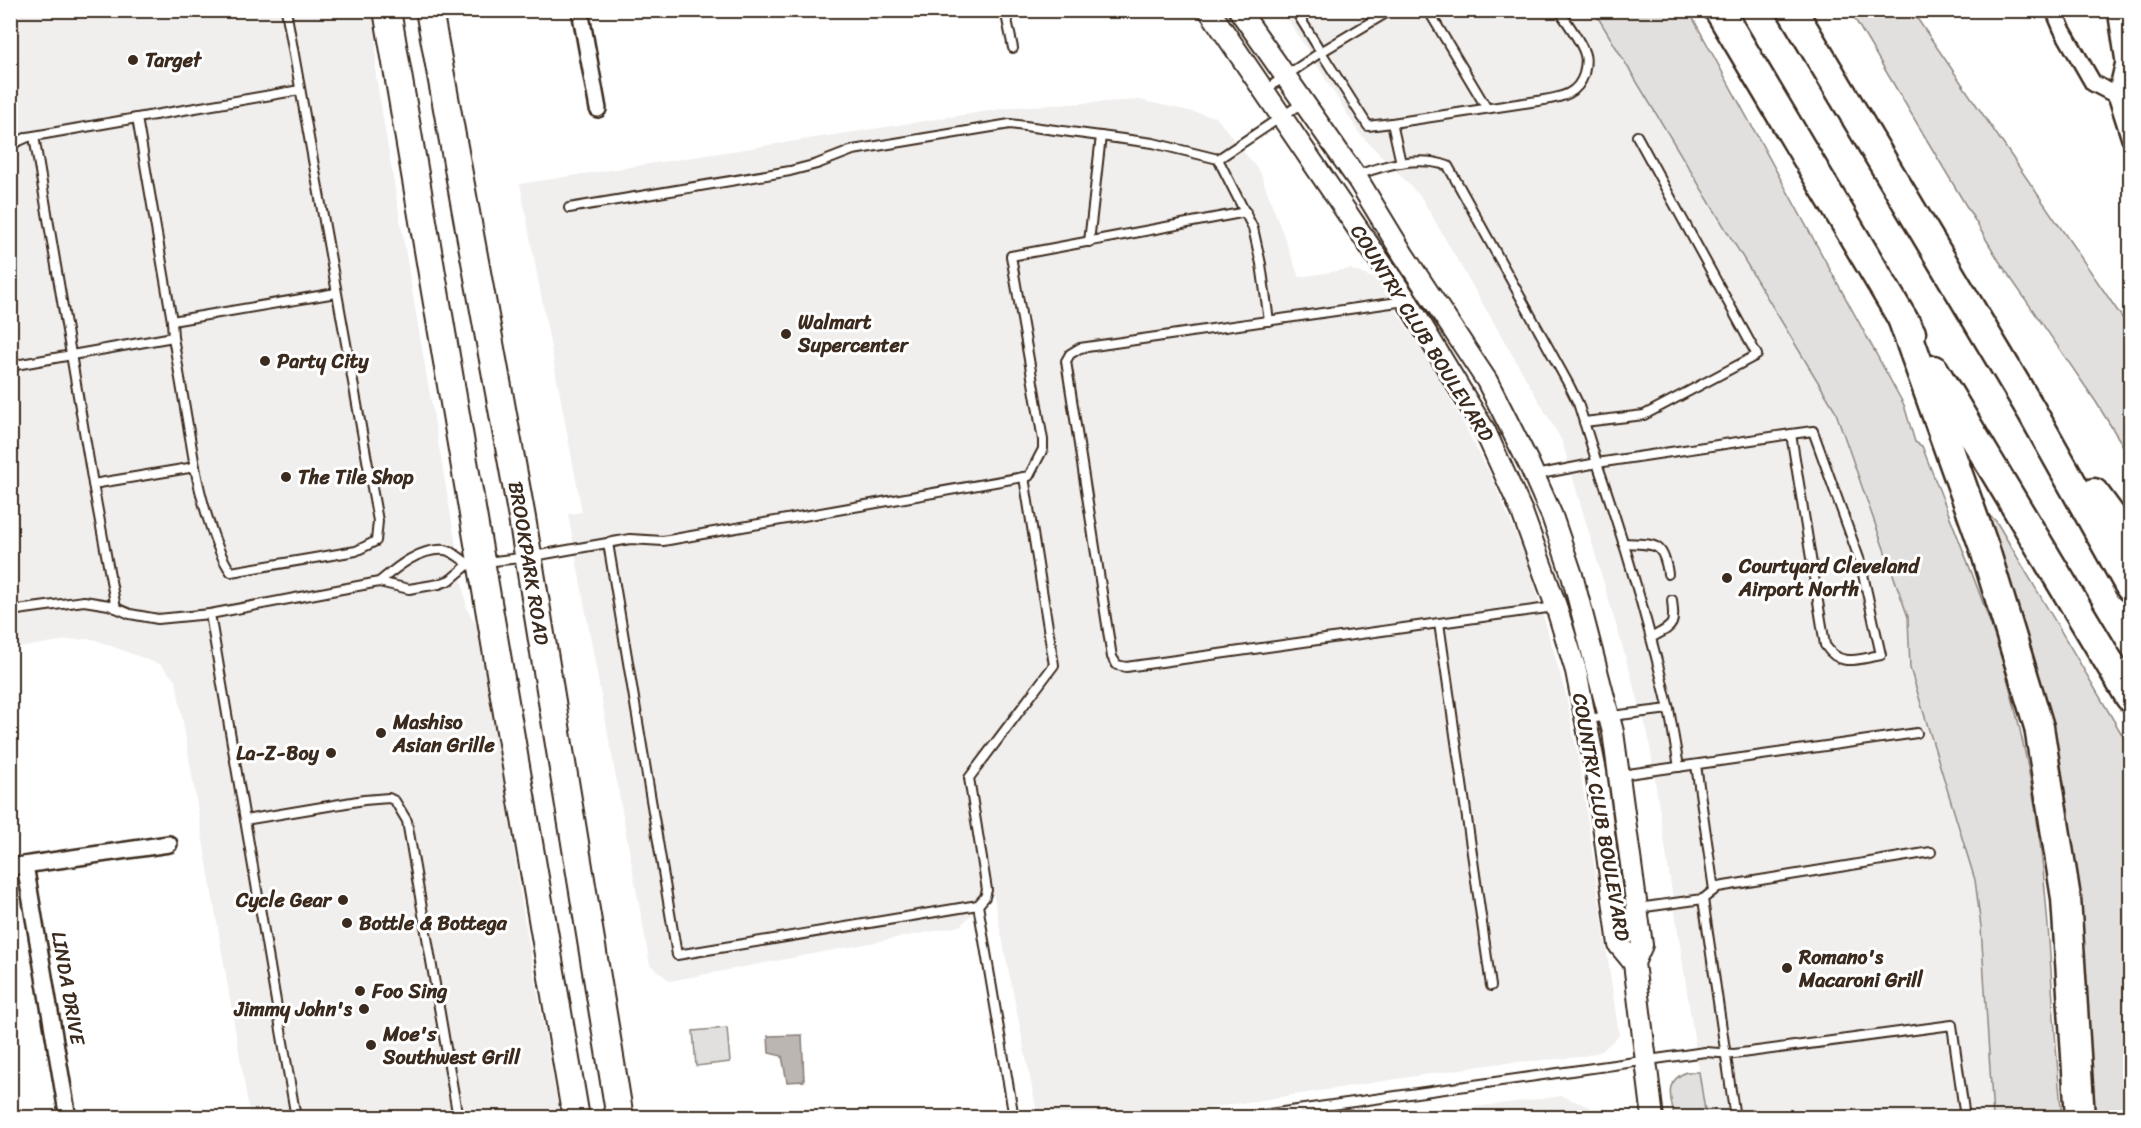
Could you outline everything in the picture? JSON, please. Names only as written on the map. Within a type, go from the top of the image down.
[{"type":"highway","points":[[1719,10],[2130,697]]},
{"type":"highway","points":[[1792,10],[2031,410],[2130,587]]},
{"type":"highway","points":[[1902,318],[1986,550],[2039,727],[2066,898],[2080,1118]]},
{"type":"highway","points":[[2031,410],[2130,542]]},
{"type":"main road","points":[[387,10],[476,563],[576,1118]]},
{"type":"main road","name":"BROOKPARK ROAD","points":[[429,10],[528,557],[620,1118]]},
{"type":"street","points":[[580,10],[598,109]]},
{"type":"street","name":"COUNTRY CLUB BOULEVARD","points":[[1209,10],[1407,301],[1485,430],[1521,512],[1556,606],[1575,671],[1596,772],[1619,945],[1634,963]]},
{"type":"street","name":"COUNTRY CLUB BOULEVARD","points":[[1239,10],[1354,176],[1487,381],[1552,516],[1572,575],[1609,716],[1642,945],[1634,963],[1653,1118]]},
{"type":"street","points":[[2054,10],[2062,29],[2093,83],[2116,95]]},
{"type":"street","points":[[2116,10],[2124,62],[2116,95],[2130,139]]},
{"type":"street","points":[[18,866],[169,844]]},
{"type":"street","name":"LINDA DRIVE","points":[[18,866],[69,1118]]},
{"type":"lane","points":[[137,118],[195,467],[225,564],[231,572],[357,551],[376,541],[378,520],[286,10]]},
{"type":"lane","points":[[1005,10],[1012,48]]},
{"type":"lane","points":[[1295,10],[1368,126],[1564,96],[1572,92],[1581,84],[1586,63],[1585,54],[1559,10]]},
{"type":"lane","points":[[1264,90],[1391,10]]},
{"type":"lane","points":[[1428,10],[1486,107]]},
{"type":"lane","points":[[10,146],[34,136],[300,90]]},
{"type":"lane","points":[[569,208],[790,171],[817,164],[853,150],[1011,124],[1153,143],[1218,159],[1303,102]]},
{"type":"lane","points":[[1392,123],[1401,163]]},
{"type":"lane","points":[[34,136],[116,608]]},
{"type":"lane","points":[[1089,242],[1101,136]]},
{"type":"lane","points":[[1584,422],[1644,416],[1757,355],[1637,136]]},
{"type":"lane","points":[[1218,159],[1253,228],[1269,321]]},
{"type":"lane","points":[[1354,176],[1384,165],[1401,163],[1439,163],[1448,166],[1569,385],[1584,422],[1651,638],[1669,708],[1679,767]]},
{"type":"lane","points":[[10,611],[84,601],[158,619],[210,614],[379,582],[409,589],[440,584],[476,563],[528,557],[630,539],[673,540],[1029,476],[1038,462],[1043,449],[1043,440],[1011,256],[1246,212]]},
{"type":"lane","points":[[172,321],[336,293]]},
{"type":"lane","points":[[1407,301],[1080,348],[1070,354],[1066,361],[1112,657],[1118,665],[1126,667],[1556,606]]},
{"type":"lane","points":[[10,366],[173,337]]},
{"type":"lane","points":[[1534,475],[1597,463],[1791,434],[1813,431],[1860,561],[1881,656],[1844,661],[1835,658],[1825,645],[1791,434]]},
{"type":"lane","points":[[93,484],[195,467]]},
{"type":"lane","points":[[608,543],[677,955],[978,905],[986,897],[987,890],[969,778],[1054,665],[1024,477]]},
{"type":"lane","points":[[1623,543],[1658,547],[1663,552],[1668,574]]},
{"type":"lane","points":[[379,582],[403,562],[431,552],[447,550],[476,563]]},
{"type":"lane","points":[[1651,638],[1672,625],[1674,619],[1672,600]]},
{"type":"lane","points":[[210,614],[296,1118]]},
{"type":"lane","points":[[1439,622],[1491,986]]},
{"type":"lane","points":[[1586,720],[1669,708]]},
{"type":"lane","points":[[1619,776],[1917,733]]},
{"type":"lane","points":[[1696,765],[1714,890]]},
{"type":"lane","points":[[244,820],[389,798],[401,808],[407,820],[458,1118]]},
{"type":"lane","points":[[1637,908],[1703,899],[1718,887],[1931,852]]},
{"type":"lane","points":[[1703,899],[1735,1118]]},
{"type":"lane","points":[[978,905],[1014,1118]]},
{"type":"lane","points":[[1241,1118],[1705,1052],[1734,1054],[1952,1025],[1965,1118]]},
{"type":"shaded area","points":[[11,11],[373,11],[376,27],[376,76],[414,302],[467,609],[482,634],[524,917],[560,1117],[250,1117],[176,681],[161,665],[93,639],[67,640],[11,649]]},
{"type":"shaded area","points":[[1283,11],[1593,11],[1835,410],[1908,617],[1910,668],[1975,880],[1981,927],[1993,1117],[1706,1117],[1648,734],[1562,441],[1421,197],[1359,133]]},
{"type":"shaded area","points":[[1594,11],[1689,11],[1904,405],[1915,442],[1922,446],[1994,634],[2025,752],[2040,839],[2062,1117],[1993,1117],[1981,927],[1975,880],[1910,668],[1908,617],[1835,410]]},
{"type":"shaded area","points":[[1850,11],[1912,11],[2130,329],[2130,457],[2096,402],[1999,261]]},
{"type":"shaded area","points":[[1140,100],[1216,117],[1260,172],[1299,277],[1350,269],[1376,279],[1437,374],[1490,474],[1528,562],[1566,695],[1580,768],[1619,1035],[1602,1051],[1581,1057],[1494,1064],[1151,1117],[1038,1117],[993,893],[960,926],[670,981],[650,965],[568,514],[582,512],[520,184],[1014,107]]},
{"type":"shaded area","points":[[1982,510],[1996,521],[2130,748],[2130,1117],[2091,1117],[2085,1003],[2070,825],[2062,776],[2046,709]]},
{"type":"shaded area","points":[[727,1028],[730,1062],[696,1066],[693,1031]]},
{"type":"shaded area","points":[[802,1035],[804,1081],[787,1082],[782,1056],[769,1053],[768,1036]]},
{"type":"shaded area","points":[[1686,1072],[1699,1072],[1706,1117],[1674,1117],[1670,1096],[1671,1086],[1679,1076]]},
{"type":"shaded area","points":[[1562,1096],[1590,1107],[1592,1117],[1396,1117]]},
{"type":"place","name":"Target","points":[[133,60]]},
{"type":"place","name":"Walmart Supercenter","points":[[786,334]]},
{"type":"place","name":"Party City","points":[[265,361]]},
{"type":"place","name":"The Tile Shop","points":[[286,477]]},
{"type":"place","name":"Courtyard Cleveland Airport North","points":[[1727,578]]},
{"type":"place","name":"Mashiso Asian Grille","points":[[381,733]]},
{"type":"place","name":"La-Z-Boy","points":[[331,753]]},
{"type":"place","name":"Cycle Gear","points":[[343,900]]},
{"type":"place","name":"Bottle & Bottega","points":[[347,923]]},
{"type":"place","name":"Romano's Macaroni Grill","points":[[1787,968]]},
{"type":"place","name":"Foo Sing","points":[[360,991]]},
{"type":"place","name":"Jimmy John's","points":[[364,1009]]},
{"type":"place","name":"Moe's Southwest Grill","points":[[371,1045]]}]
